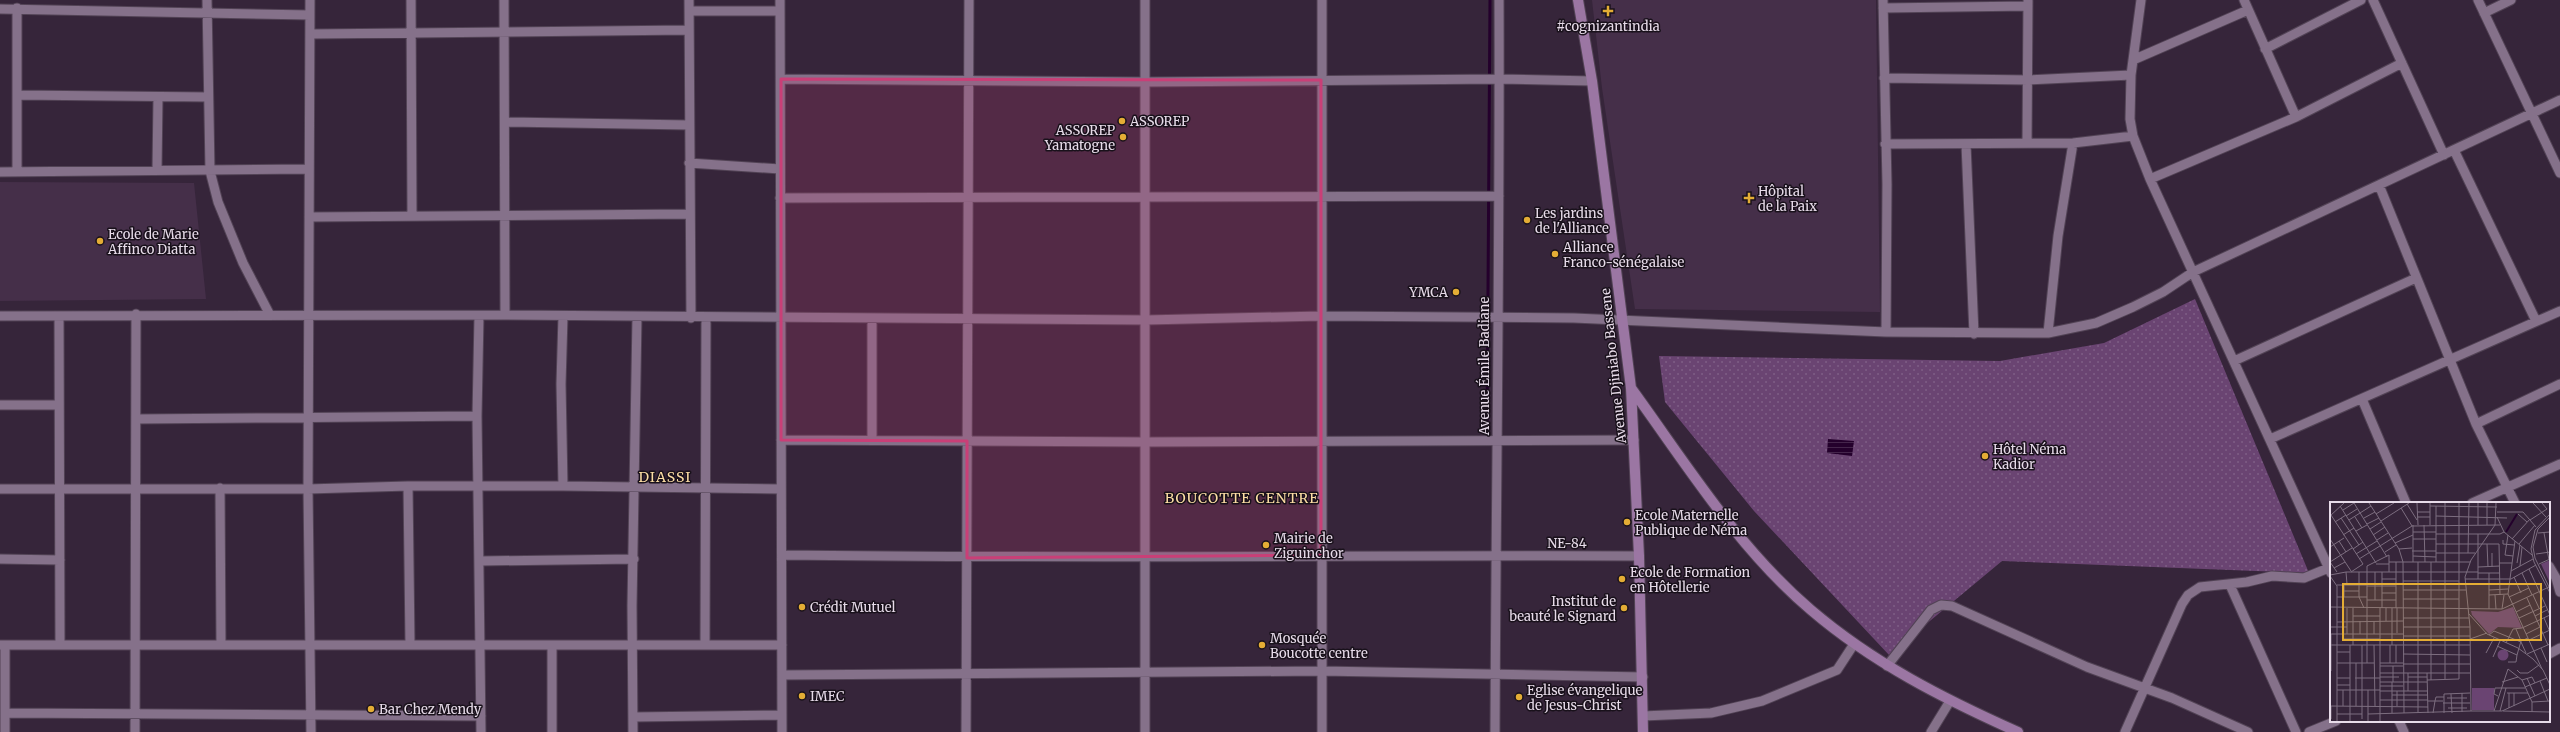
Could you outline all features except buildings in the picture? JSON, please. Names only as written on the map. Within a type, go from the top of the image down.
[{"type":"main road","name":"Avenue Djiniabo Bassene","points":[[1578,0],[1592,81],[1623,319],[1630,388],[1634,440],[1639,556],[1643,677],[1643,732]]},
{"type":"main road","points":[[1630,388],[1737,534],[1789,590],[1810,610],[1854,644],[1887,666],[1950,701],[2018,732]]},
{"type":"street","points":[[207,0],[210,171],[218,202],[243,263],[270,315]]},
{"type":"street","points":[[310,0],[308,489],[311,732]]},
{"type":"street","points":[[412,0],[412,216]]},
{"type":"street","points":[[504,0],[505,315]]},
{"type":"street","points":[[689,0],[691,318]]},
{"type":"street","points":[[780,0],[782,732]]},
{"type":"street","points":[[966,732],[966,319],[969,0]]},
{"type":"street","points":[[1145,0],[1145,732]]},
{"type":"street","points":[[1322,0],[1322,732]]},
{"type":"street","name":"Avenue Émile Badiane","points":[[1495,732],[1496,318],[1500,196],[1499,0]]},
{"type":"street","points":[[2125,732],[2143,689],[2188,595],[2200,587],[2230,585],[2272,576],[2304,578],[2330,569],[2150,179],[2133,136],[2129,97],[2141,0]]},
{"type":"street","points":[[2244,0],[2296,117]]},
{"type":"street","points":[[2265,49],[2360,0]]},
{"type":"street","points":[[2372,0],[2444,155]]},
{"type":"street","points":[[2478,0],[2533,113],[2560,173]]},
{"type":"street","points":[[2484,13],[2511,0]]},
{"type":"street","points":[[1886,332],[1883,4],[2028,3],[2029,80],[2027,143]]},
{"type":"street","points":[[0,9],[52,4],[207,12],[310,15]]},
{"type":"street","points":[[17,8],[17,171]]},
{"type":"street","points":[[2133,60],[2248,10]]},
{"type":"street","points":[[689,11],[780,11]]},
{"type":"street","points":[[310,34],[688,30]]},
{"type":"street","points":[[2150,179],[2296,117],[2402,63]]},
{"type":"street","points":[[1884,78],[2029,80],[2131,75]]},
{"type":"street","points":[[781,79],[1145,82],[1499,79],[1592,81]]},
{"type":"street","points":[[17,95],[158,98],[208,97]]},
{"type":"street","points":[[157,170],[158,98]]},
{"type":"street","points":[[0,316],[136,314],[505,315],[691,318],[1146,320],[1321,316],[1623,319],[1886,332],[1974,334],[2048,333],[2096,323],[2133,307],[2193,272],[2560,100]]},
{"type":"street","points":[[505,122],[689,125]]},
{"type":"street","points":[[1885,144],[2074,143],[2133,136]]},
{"type":"street","points":[[2048,333],[2058,236],[2074,143]]},
{"type":"street","points":[[1966,144],[1974,334]]},
{"type":"street","points":[[2454,150],[2536,322]]},
{"type":"street","points":[[689,163],[780,169]]},
{"type":"street","points":[[0,172],[309,169]]},
{"type":"street","points":[[2379,185],[2476,424],[2514,502]]},
{"type":"street","points":[[780,198],[1145,198],[1321,195],[1500,196]]},
{"type":"street","points":[[309,217],[690,214]]},
{"type":"street","points":[[2234,361],[2416,278]]},
{"type":"street","points":[[2270,439],[2560,311]]},
{"type":"street","points":[[135,732],[136,314]]},
{"type":"street","points":[[58,316],[57,405],[60,645]]},
{"type":"street","points":[[479,316],[477,416],[481,732]]},
{"type":"street","points":[[563,316],[561,384],[563,486]]},
{"type":"street","points":[[633,732],[632,645],[636,317]]},
{"type":"street","points":[[705,644],[704,488],[706,317]]},
{"type":"street","points":[[872,318],[872,440]]},
{"type":"street","points":[[2476,424],[2560,384]]},
{"type":"street","points":[[2362,399],[2406,502]]},
{"type":"street","points":[[0,405],[57,405]]},
{"type":"street","points":[[136,419],[477,416]]},
{"type":"street","points":[[781,440],[1144,442],[1321,440],[1496,442],[1634,440]]},
{"type":"street","points":[[2474,502],[2560,464]]},
{"type":"street","points":[[0,489],[308,489],[408,486],[479,488],[563,486],[781,489]]},
{"type":"street","points":[[408,486],[410,644]]},
{"type":"street","points":[[220,488],[221,645]]},
{"type":"street","name":"NE-84","points":[[782,555],[967,558],[1321,555],[1639,556]]},
{"type":"street","points":[[0,559],[60,560]]},
{"type":"street","points":[[480,561],[634,559]]},
{"type":"street","points":[[2550,568],[2556,578],[2560,592]]},
{"type":"street","points":[[2230,585],[2296,732]]},
{"type":"street","points":[[1887,666],[1931,610],[1941,605],[1952,606],[2087,667],[2143,689],[2172,698],[2248,732]]},
{"type":"street","points":[[1643,716],[1711,712],[1762,701],[1837,670],[1854,644]]},
{"type":"street","points":[[5,732],[3,645],[782,645]]},
{"type":"street","points":[[552,646],[552,732]]},
{"type":"street","points":[[2550,653],[2560,648]]},
{"type":"street","points":[[782,675],[1322,671],[1495,673],[1643,677]]},
{"type":"street","points":[[1931,732],[1950,701]]},
{"type":"street","points":[[5,713],[311,717],[481,716]]},
{"type":"street","points":[[633,717],[782,715]]},
{"type":"street","points":[[2309,732],[2334,722]]},
{"type":"street","points":[[2401,722],[2404,732]]},
{"type":"highlighted area","points":[[781,79],[1321,80],[1321,555],[967,558],[967,441],[781,440]]},
{"type":"shaded area","name":"Hôpital de la Paix","points":[[1592,0],[1876,0],[1880,312],[1635,309],[1602,88]]},
{"type":"shaded area","name":"Ecole de Marie Affinco Diatta","points":[[0,182],[194,183],[206,299],[0,301]]},
{"type":"shaded area","name":"Hôtel Néma Kadior","points":[[2195,299],[2309,573],[2002,561],[1889,655],[1754,511],[1665,402],[1659,356],[2000,361],[2104,343]]},
{"type":"shaded area","points":[[1828,439],[1854,441],[1852,456],[1827,453]]},
{"type":"waterway","points":[[1487,435],[1490,0]]},
{"type":"place","name":"#cognizantindia","points":[[1608,11]]},
{"type":"place","name":"ASSOREP","points":[[1122,121]]},
{"type":"place","name":"ASSOREP Yamatogne","points":[[1123,137]]},
{"type":"place","name":"Hôpital de la Paix","points":[[1749,198]]},
{"type":"place","name":"Les jardins de l'Alliance","points":[[1527,220]]},
{"type":"place","name":"Ecole de Marie Affinco Diatta","points":[[100,241]]},
{"type":"place","name":"Alliance Franco-sénégalaise","points":[[1555,254]]},
{"type":"place","name":"YMCA","points":[[1456,292]]},
{"type":"place","name":"Hôtel Néma Kadior","points":[[1985,456]]},
{"type":"place","name":"Ecole Maternelle Publique de Néma","points":[[1627,522]]},
{"type":"place","name":"Mairie de Ziguinchor","points":[[1266,545]]},
{"type":"place","name":"Ecole de Formation en Hôtellerie","points":[[1622,579]]},
{"type":"place","name":"Crédit Mutuel","points":[[802,607]]},
{"type":"place","name":"Institut de beauté le Signard","points":[[1624,608]]},
{"type":"place","name":"Mosquée Boucotte centre","points":[[1262,645]]},
{"type":"place","name":"IMEC","points":[[802,696]]},
{"type":"place","name":"Eglise évangelique de Jesus-Christ","points":[[1519,697]]},
{"type":"place","name":"Bar Chez Mendy","points":[[371,709]]},
{"type":"district","name":"DIASSI","points":[[665,477]]},
{"type":"district","name":"BOUCOTTE CENTRE","points":[[1242,498]]}]
